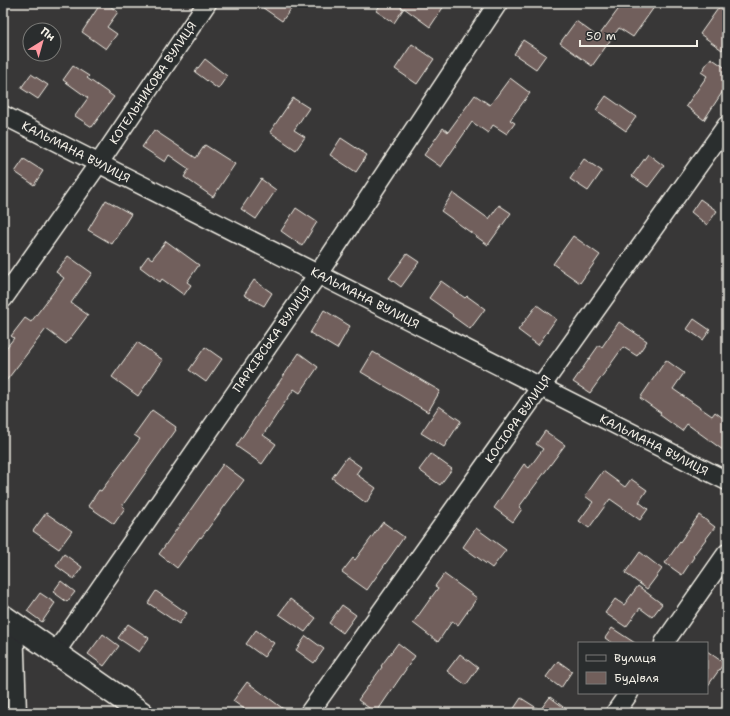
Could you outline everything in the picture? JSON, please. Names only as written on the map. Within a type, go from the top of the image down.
[{"type":"street","name":"КОТЕЛЬНИКОВА ВУЛИЦЯ","points":[[3,300],[99,164],[207,3]]},
{"type":"street","name":"ПАРКІВСЬКА ВУЛИЦЯ","points":[[55,653],[318,274],[498,3]]},
{"type":"street","name":"КАЛЬМАНА ВУЛИЦЯ","points":[[3,115],[727,481]]},
{"type":"street","name":"КОСІОРА ВУЛИЦЯ","points":[[309,713],[727,125]]},
{"type":"street","points":[[665,642],[727,553]]},
{"type":"street","points":[[9,620],[142,713]]},
{"type":"street","points":[[9,620],[17,713]]},
{"type":"street","points":[[615,713],[628,694]]},
{"type":"building","points":[[101,3],[106,3],[118,12],[107,27],[117,34],[106,49],[82,32]]},
{"type":"building","points":[[256,3],[283,3],[291,9],[282,21]]},
{"type":"building","points":[[382,3],[446,3],[430,27],[404,8],[394,23],[376,11]]},
{"type":"building","points":[[623,3],[657,3],[633,37],[619,28],[592,66],[560,43],[576,21],[598,37]]},
{"type":"building","points":[[722,3],[727,3],[727,43],[722,50],[700,34]]},
{"type":"building","points":[[523,40],[546,55],[536,69],[514,54]]},
{"type":"building","points":[[412,44],[434,59],[417,84],[395,69]]},
{"type":"building","points":[[711,58],[727,69],[727,85],[704,120],[686,106],[707,76],[701,72]]},
{"type":"building","points":[[205,59],[227,76],[218,89],[195,72]]},
{"type":"building","points":[[73,66],[89,76],[87,78],[114,97],[92,127],[75,116],[88,98],[63,80]]},
{"type":"building","points":[[31,74],[48,85],[38,99],[21,88]]},
{"type":"building","points":[[510,78],[530,93],[510,120],[515,123],[507,134],[493,125],[488,133],[472,122],[441,167],[424,155],[443,128],[448,132],[475,95],[490,105]]},
{"type":"building","points":[[606,96],[636,117],[626,131],[596,110]]},
{"type":"building","points":[[293,98],[309,108],[294,130],[305,137],[296,150],[270,132]]},
{"type":"building","points":[[154,130],[196,158],[205,145],[235,164],[213,197],[184,177],[189,169],[169,155],[165,162],[142,147]]},
{"type":"building","points":[[341,138],[367,155],[356,172],[330,155]]},
{"type":"building","points":[[648,154],[664,166],[648,187],[632,176]]},
{"type":"building","points":[[24,159],[43,171],[34,185],[15,172]]},
{"type":"building","points":[[584,159],[602,171],[588,191],[570,179]]},
{"type":"building","points":[[261,179],[276,190],[256,219],[241,209]]},
{"type":"building","points":[[453,193],[489,219],[499,205],[511,213],[488,245],[441,211]]},
{"type":"building","points":[[700,199],[717,211],[707,225],[691,212]]},
{"type":"building","points":[[106,200],[131,214],[112,244],[88,230]]},
{"type":"building","points":[[296,208],[317,222],[302,246],[281,231]]},
{"type":"building","points":[[573,236],[600,255],[580,283],[553,264]]},
{"type":"building","points":[[166,241],[199,265],[187,282],[191,285],[184,295],[162,279],[160,282],[140,267],[148,256],[152,259]]},
{"type":"building","points":[[407,254],[419,262],[401,287],[389,278]]},
{"type":"building","points":[[68,256],[92,273],[71,303],[88,315],[66,344],[46,329],[3,385],[3,352],[14,338],[11,336],[25,318],[31,322],[64,278],[56,272]]},
{"type":"building","points":[[254,280],[272,293],[264,306],[244,295]]},
{"type":"building","points":[[441,281],[465,298],[467,296],[485,309],[470,329],[429,298]]},
{"type":"building","points":[[537,305],[556,319],[538,345],[518,330]]},
{"type":"building","points":[[324,310],[350,326],[337,349],[310,333]]},
{"type":"building","points":[[694,319],[710,330],[703,340],[687,329]]},
{"type":"building","points":[[619,322],[647,341],[637,356],[623,347],[590,393],[573,382],[599,345],[602,347]]},
{"type":"building","points":[[137,342],[163,360],[138,396],[112,377]]},
{"type":"building","points":[[205,347],[222,359],[206,382],[189,370]]},
{"type":"building","points":[[373,352],[440,391],[428,412],[361,372]]},
{"type":"building","points":[[299,353],[318,367],[300,393],[294,389],[263,435],[276,444],[262,464],[236,446]]},
{"type":"building","points":[[666,360],[684,373],[673,389],[712,416],[715,412],[727,421],[727,453],[687,424],[682,431],[640,398]]},
{"type":"building","points":[[439,406],[461,421],[444,447],[421,433]]},
{"type":"building","points":[[152,410],[176,427],[176,430],[122,506],[125,508],[114,524],[88,506],[140,439],[134,435]]},
{"type":"building","points":[[545,431],[565,445],[519,507],[522,509],[513,522],[494,508],[524,464],[529,468],[543,449],[536,444]]},
{"type":"building","points":[[431,454],[452,469],[440,485],[419,470]]},
{"type":"building","points":[[347,457],[361,467],[356,474],[376,488],[366,503],[332,478]]},
{"type":"building","points":[[223,464],[244,480],[177,568],[159,554]]},
{"type":"building","points":[[603,471],[625,487],[631,479],[647,490],[639,502],[648,509],[640,520],[610,499],[589,528],[579,521],[593,502],[585,496]]},
{"type":"building","points":[[46,513],[72,531],[59,549],[33,531]]},
{"type":"building","points":[[699,515],[715,527],[693,556],[694,557],[682,575],[665,563]]},
{"type":"building","points":[[383,522],[404,537],[367,590],[342,572],[353,558],[355,560]]},
{"type":"building","points":[[476,528],[506,550],[492,568],[463,547]]},
{"type":"building","points":[[640,552],[662,569],[647,589],[625,573]]},
{"type":"building","points":[[64,554],[82,567],[74,579],[56,566]]},
{"type":"building","points":[[444,574],[477,598],[458,625],[452,621],[438,642],[413,623],[438,588],[435,586]]},
{"type":"building","points":[[61,581],[75,592],[67,602],[53,592]]},
{"type":"building","points":[[638,586],[662,604],[652,617],[640,608],[626,627],[605,613],[615,599],[624,605]]},
{"type":"building","points":[[156,591],[187,613],[179,624],[148,603]]},
{"type":"building","points":[[40,593],[55,603],[42,622],[27,611]]},
{"type":"building","points":[[290,599],[316,618],[305,632],[279,614]]},
{"type":"building","points":[[342,605],[356,615],[343,633],[329,623]]},
{"type":"building","points":[[128,624],[149,638],[139,652],[118,638]]},
{"type":"building","points":[[612,628],[633,642],[611,642],[605,638]]},
{"type":"building","points":[[256,630],[274,643],[264,657],[246,644]]},
{"type":"building","points":[[103,634],[119,646],[104,666],[88,654]]},
{"type":"building","points":[[306,636],[324,649],[314,663],[296,650]]},
{"type":"building","points":[[398,643],[415,656],[376,713],[358,700]]},
{"type":"building","points":[[708,652],[724,663],[708,686]]},
{"type":"building","points":[[460,654],[478,668],[466,685],[447,671]]},
{"type":"building","points":[[558,661],[572,671],[561,688],[546,677]]},
{"type":"building","points":[[247,682],[289,713],[250,713],[233,701]]},
{"type":"building","points":[[550,697],[571,713],[511,713],[521,698],[540,710]]}]
